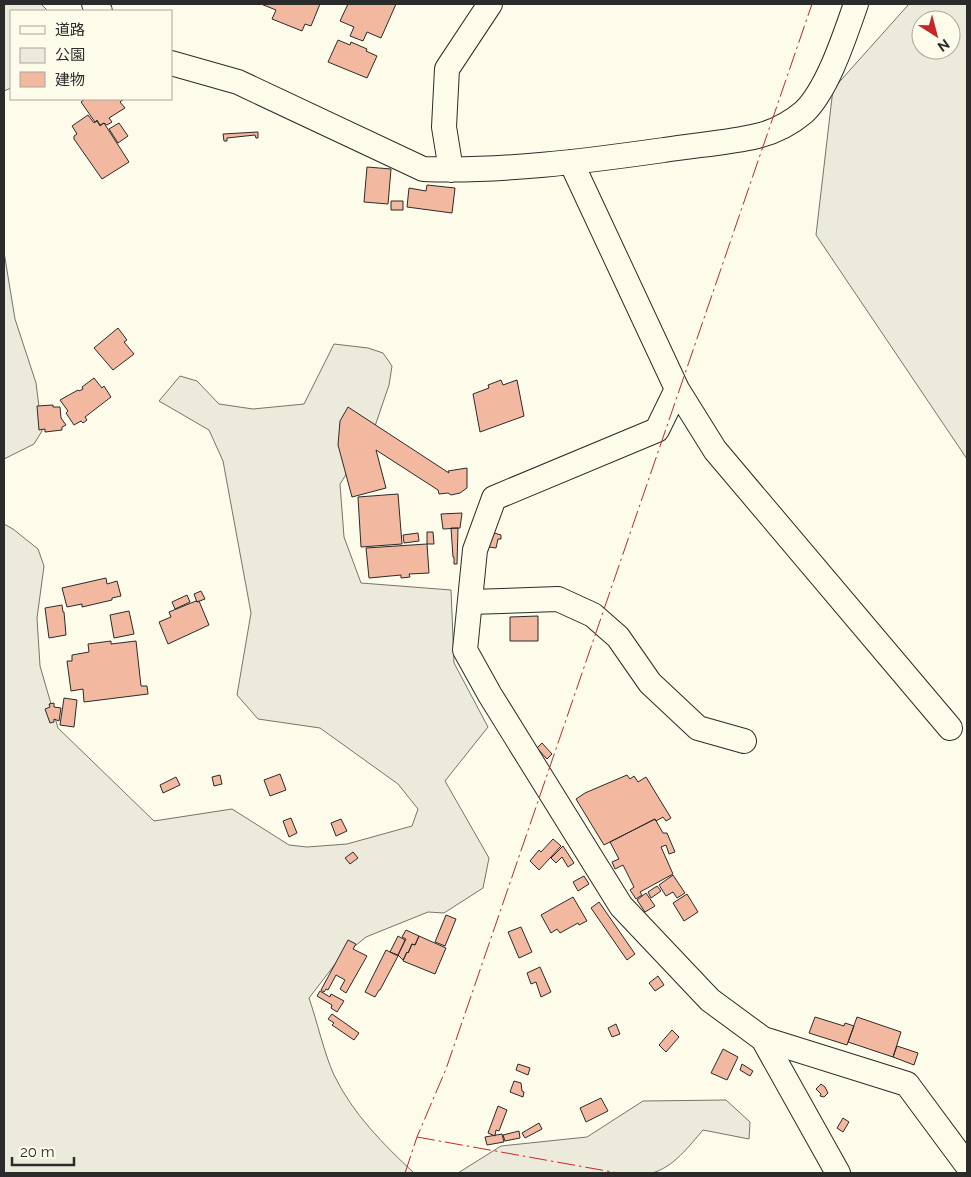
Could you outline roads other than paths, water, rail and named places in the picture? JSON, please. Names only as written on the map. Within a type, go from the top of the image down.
[{"type":"street","points":[[451,170],[444,127],[447,69],[490,4]]},
{"type":"street","points":[[172,64],[238,82],[423,169],[451,170],[571,162],[758,136],[782,127],[804,112],[816,98],[829,74],[856,4]]},
{"type":"street","points":[[571,162],[677,389],[715,450],[950,728]]},
{"type":"street","points":[[677,389],[657,430],[494,498],[475,550],[466,650],[490,695],[621,906],[710,1000],[763,1039],[907,1084],[967,1165]]},
{"type":"street","points":[[470,602],[558,599],[593,615],[618,637],[650,683],[698,728],[744,741]]},
{"type":"street","points":[[763,1039],[838,1173]]}]
